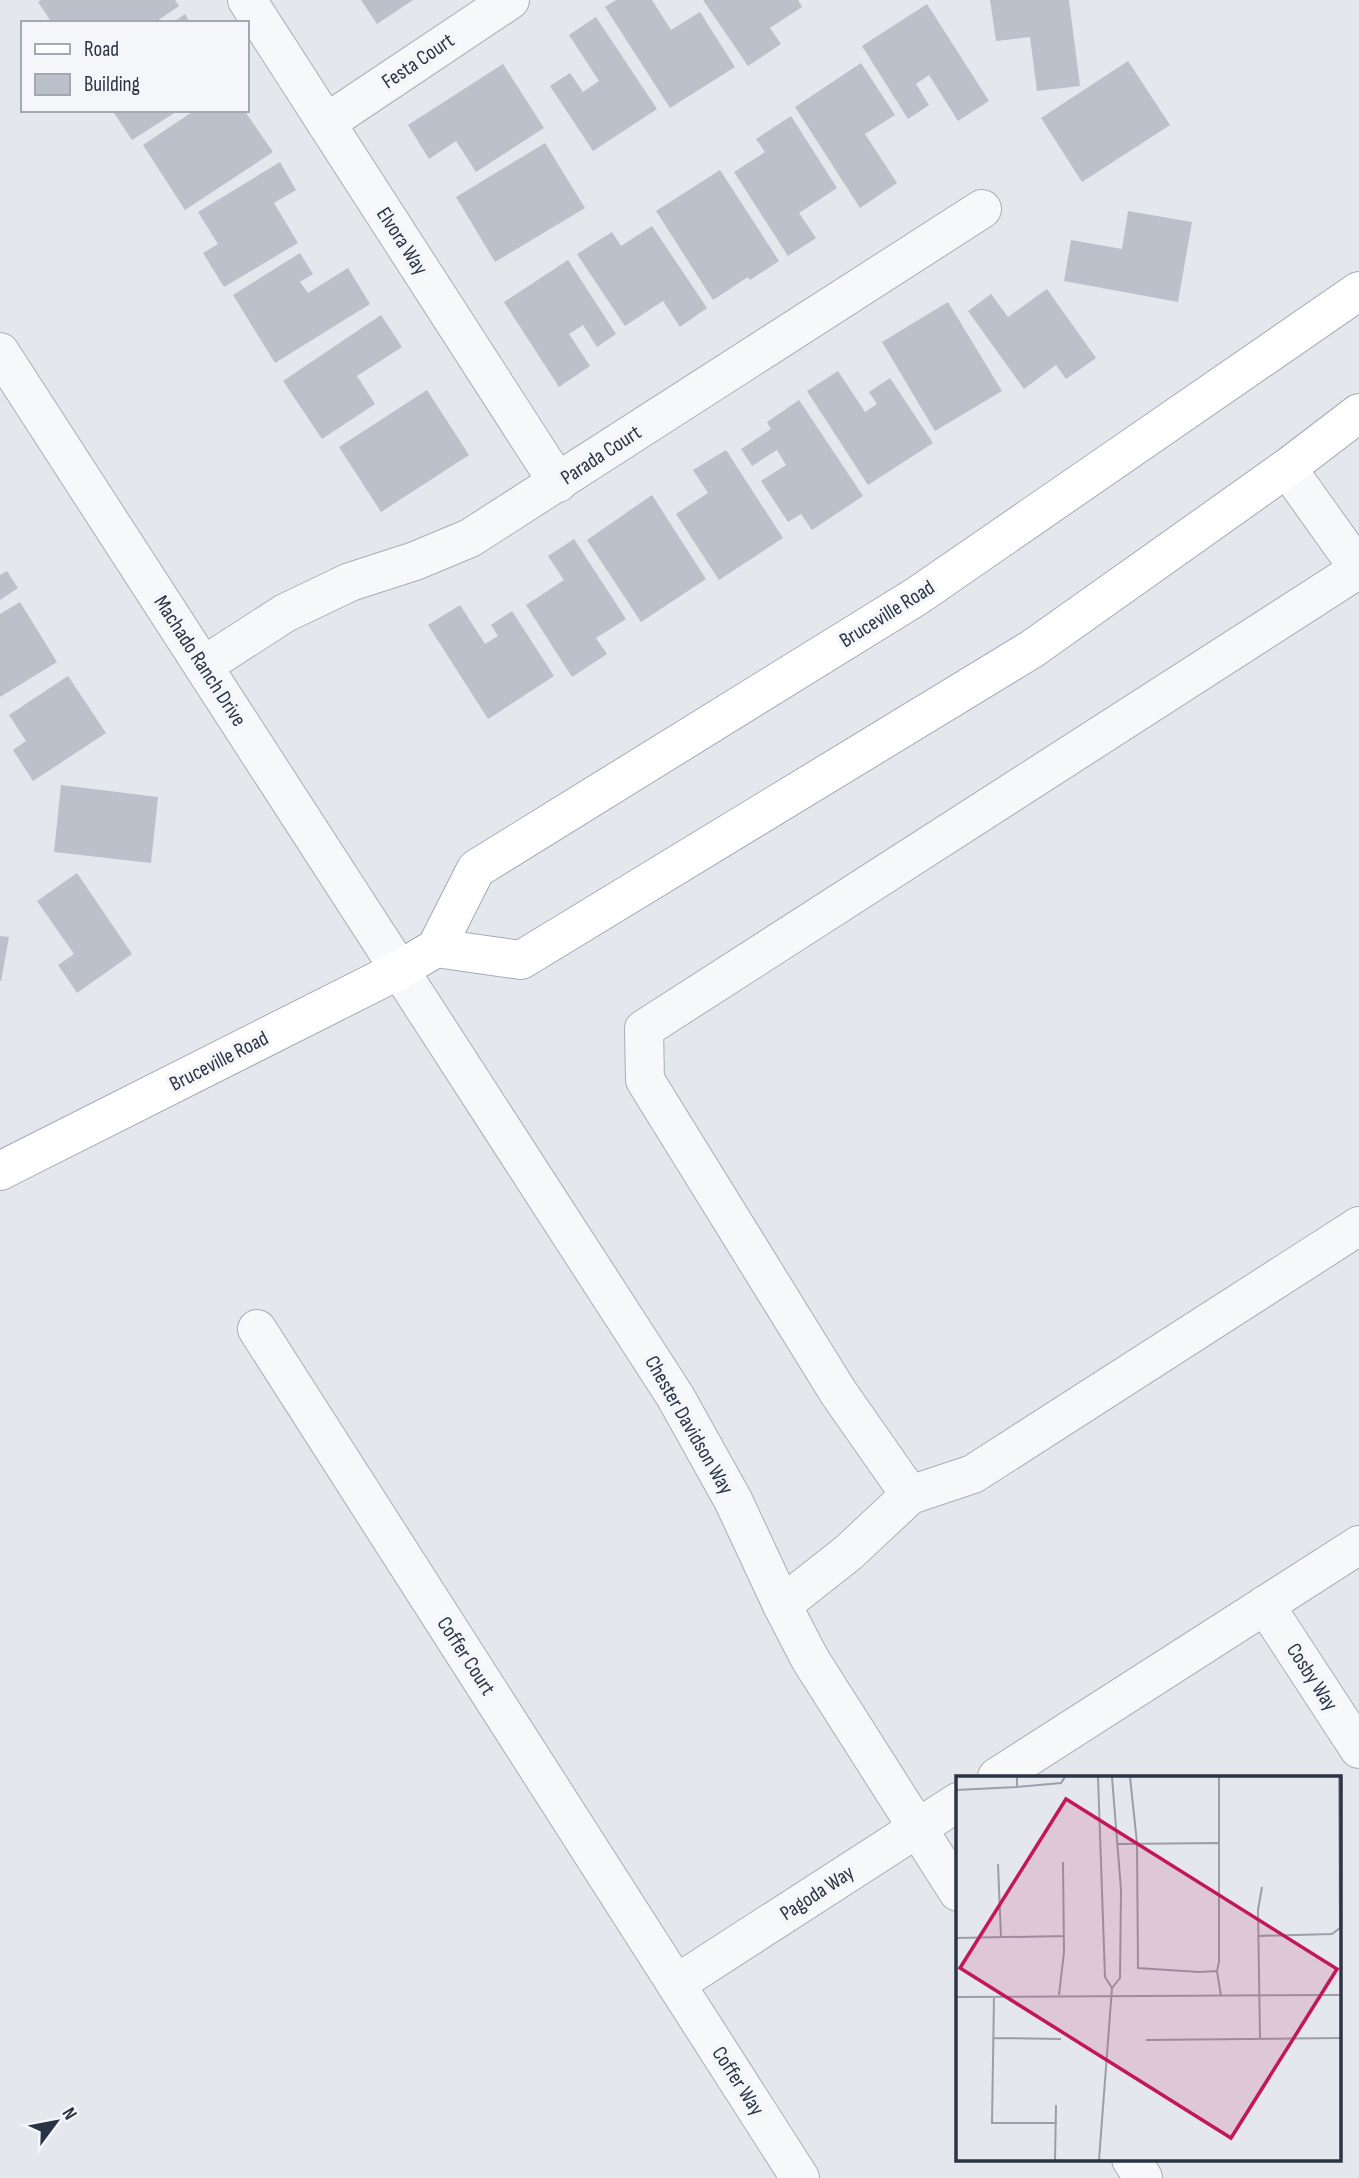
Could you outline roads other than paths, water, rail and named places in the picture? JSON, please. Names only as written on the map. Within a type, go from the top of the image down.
[{"type":"main road","name":"Bruceville Road","points":[[0,1171],[399,970],[436,948],[476,869],[917,596],[1359,291]]},
{"type":"main road","points":[[436,948],[521,960],[1032,649],[1287,468],[1359,413]]},
{"type":"street","name":"Elvora Way","points":[[247,0],[558,483]]},
{"type":"street","name":"Festa Court","points":[[326,123],[510,0]]},
{"type":"street","name":"Parada Court","points":[[203,666],[285,613],[350,582],[415,561],[470,538],[982,209]]},
{"type":"street","name":"Machado Ranch Drive","points":[[0,352],[399,970]]},
{"type":"street","points":[[910,1495],[838,1392],[645,1080],[644,1029],[1359,569],[1287,468]]},
{"type":"street","name":"Chester Davidson Way","points":[[399,970],[675,1396],[733,1500],[810,1660],[956,1889]]},
{"type":"street","points":[[782,1605],[848,1553],[910,1495],[973,1474],[1359,1226]]},
{"type":"street","name":"Coffer Court","points":[[257,1329],[676,1984]]},
{"type":"street","points":[[1000,1776],[1359,1545]]},
{"type":"street","name":"Cosby Way","points":[[1265,1605],[1359,1749]]},
{"type":"street","name":"Pagoda Way","points":[[676,1984],[956,1803]]},
{"type":"street","name":"Coffer Way","points":[[676,1984],[800,2178]]},
{"type":"street","points":[[1132,2160],[1143,2178]]}]
